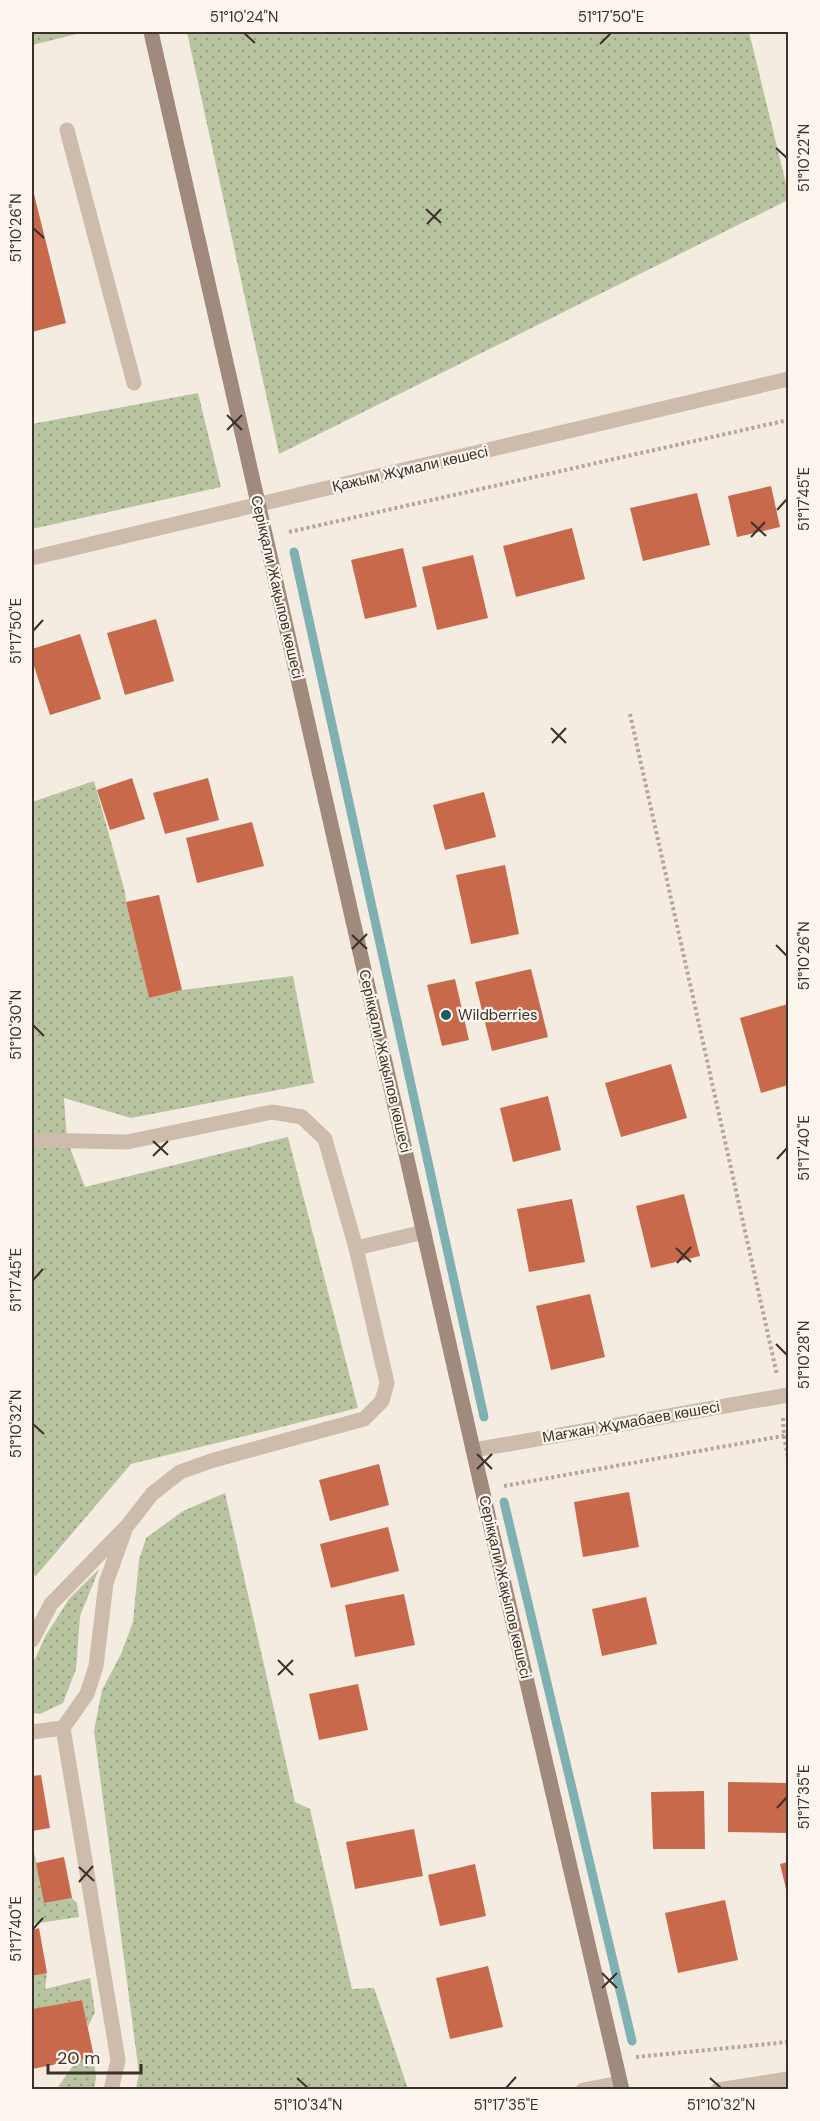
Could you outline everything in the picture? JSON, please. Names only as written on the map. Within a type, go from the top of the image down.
[{"type":"main road","name":"Серікқали Жақыпов көшесі","points":[[151,32],[482,1489],[623,2087]]},
{"type":"street","points":[[67,130],[134,382]]},
{"type":"street","name":"Қажым Жұмали көшесі","points":[[32,558],[789,379]]},
{"type":"street","points":[[32,1140],[127,1142],[272,1112],[302,1118],[325,1139],[356,1248],[387,1383],[382,1401],[364,1419],[214,1460],[180,1472],[152,1494],[127,1526],[51,1604],[32,1640]]},
{"type":"street","points":[[356,1248],[424,1232]]},
{"type":"street","name":"Мағжан Жұмабаев көшесі","points":[[474,1450],[785,1396]]},
{"type":"street","points":[[111,2090],[118,2060],[63,1728],[87,1694],[96,1666],[106,1583],[127,1526]]},
{"type":"street","points":[[32,1732],[63,1728]]},
{"type":"street","points":[[718,2090],[789,2079]]},
{"type":"street","points":[[583,2090],[623,2087]]},
{"type":"path","points":[[266,537],[789,420]]},
{"type":"path","points":[[630,714],[785,1396],[789,1458]]},
{"type":"path","points":[[482,1489],[786,1435]]},
{"type":"path","points":[[615,2060],[789,2042]]},
{"type":"green space","points":[[32,32],[85,32],[32,45]]},
{"type":"green space","points":[[187,32],[749,32],[788,192],[788,200],[279,454]]},
{"type":"green space","points":[[198,393],[221,487],[32,529],[32,424]]},
{"type":"green space","points":[[94,781],[125,892],[149,998],[182,990],[293,976],[314,1083],[131,1118],[64,1098],[67,1140],[85,1187],[288,1137],[358,1408],[131,1464],[35,1577],[32,1562],[32,802]]},
{"type":"green space","points":[[225,1493],[295,1802],[310,1809],[352,1989],[374,1988],[408,2089],[136,2089],[139,2073],[94,1731],[102,1690],[121,1654],[133,1622],[139,1560],[146,1538],[183,1511]]},
{"type":"green space","points":[[99,1569],[80,1616],[76,1669],[63,1703],[40,1714],[32,1713],[32,1665],[46,1635],[69,1599]]},
{"type":"green space","points":[[32,1841],[44,1903],[72,1898],[77,1903],[79,1917],[32,1924]]},
{"type":"green space","points":[[47,1973],[45,1989],[90,1978],[95,2012],[88,2027],[82,2000],[32,2009],[32,1976]]},
{"type":"green space","points":[[94,2057],[96,2078],[94,2089],[56,2090],[77,2060]]},
{"type":"building","points":[[32,186],[66,323],[32,332]]},
{"type":"building","points":[[771,486],[780,527],[737,537],[728,496]]},
{"type":"building","points":[[697,493],[710,545],[643,561],[630,508]]},
{"type":"building","points":[[572,528],[585,579],[516,597],[503,546]]},
{"type":"building","points":[[403,548],[417,607],[365,619],[351,560]]},
{"type":"building","points":[[473,555],[488,618],[437,630],[422,567]]},
{"type":"building","points":[[156,619],[174,681],[125,695],[107,633]]},
{"type":"building","points":[[80,634],[101,699],[50,715],[32,660],[32,649]]},
{"type":"building","points":[[132,778],[145,819],[110,830],[97,790]]},
{"type":"building","points":[[208,778],[219,820],[165,834],[153,793]]},
{"type":"building","points":[[484,792],[496,837],[445,850],[433,805]]},
{"type":"building","points":[[252,822],[264,866],[197,883],[186,838]]},
{"type":"building","points":[[505,865],[519,934],[471,944],[456,875]]},
{"type":"building","points":[[159,895],[182,990],[149,998],[126,902]]},
{"type":"building","points":[[531,969],[548,1037],[492,1051],[475,982]]},
{"type":"building","points":[[455,979],[469,1040],[442,1046],[427,985]]},
{"type":"building","points":[[788,1004],[788,1085],[761,1093],[740,1018]]},
{"type":"building","points":[[671,1064],[687,1118],[621,1137],[605,1083]]},
{"type":"building","points":[[548,1096],[561,1150],[513,1162],[500,1108]]},
{"type":"building","points":[[684,1194],[700,1256],[651,1268],[636,1206]]},
{"type":"building","points":[[572,1199],[585,1262],[529,1272],[517,1209]]},
{"type":"building","points":[[590,1294],[605,1357],[551,1370],[536,1306]]},
{"type":"building","points":[[379,1464],[389,1505],[330,1521],[319,1480]]},
{"type":"building","points":[[629,1492],[639,1547],[583,1557],[574,1502]]},
{"type":"building","points":[[388,1527],[399,1571],[331,1588],[320,1544]]},
{"type":"building","points":[[404,1594],[415,1645],[355,1657],[345,1605]]},
{"type":"building","points":[[646,1597],[657,1644],[602,1656],[592,1609]]},
{"type":"building","points":[[358,1684],[368,1730],[319,1740],[309,1694]]},
{"type":"building","points":[[41,1775],[50,1828],[32,1831],[32,1776]]},
{"type":"building","points":[[728,1782],[788,1783],[788,1833],[728,1832]]},
{"type":"building","points":[[704,1791],[705,1849],[653,1849],[651,1792]]},
{"type":"building","points":[[414,1829],[423,1876],[355,1889],[346,1842]]},
{"type":"building","points":[[64,1857],[72,1898],[44,1903],[36,1863]]},
{"type":"building","points":[[788,1862],[788,1897],[780,1864]]},
{"type":"building","points":[[475,1864],[486,1916],[440,1926],[428,1875]]},
{"type":"building","points":[[725,1900],[738,1960],[678,1973],[665,1913]]},
{"type":"building","points":[[39,1928],[47,1973],[32,1976],[32,1930]]},
{"type":"building","points":[[488,1966],[503,2027],[450,2039],[436,1978]]},
{"type":"building","points":[[82,2000],[94,2057],[32,2069],[32,2009]]},
{"type":"waterway","points":[[294,552],[484,1417]]},
{"type":"waterway","points":[[504,1502],[632,2041]]},
{"type":"place","name":"Wildberries","points":[[446,1015]]}]
